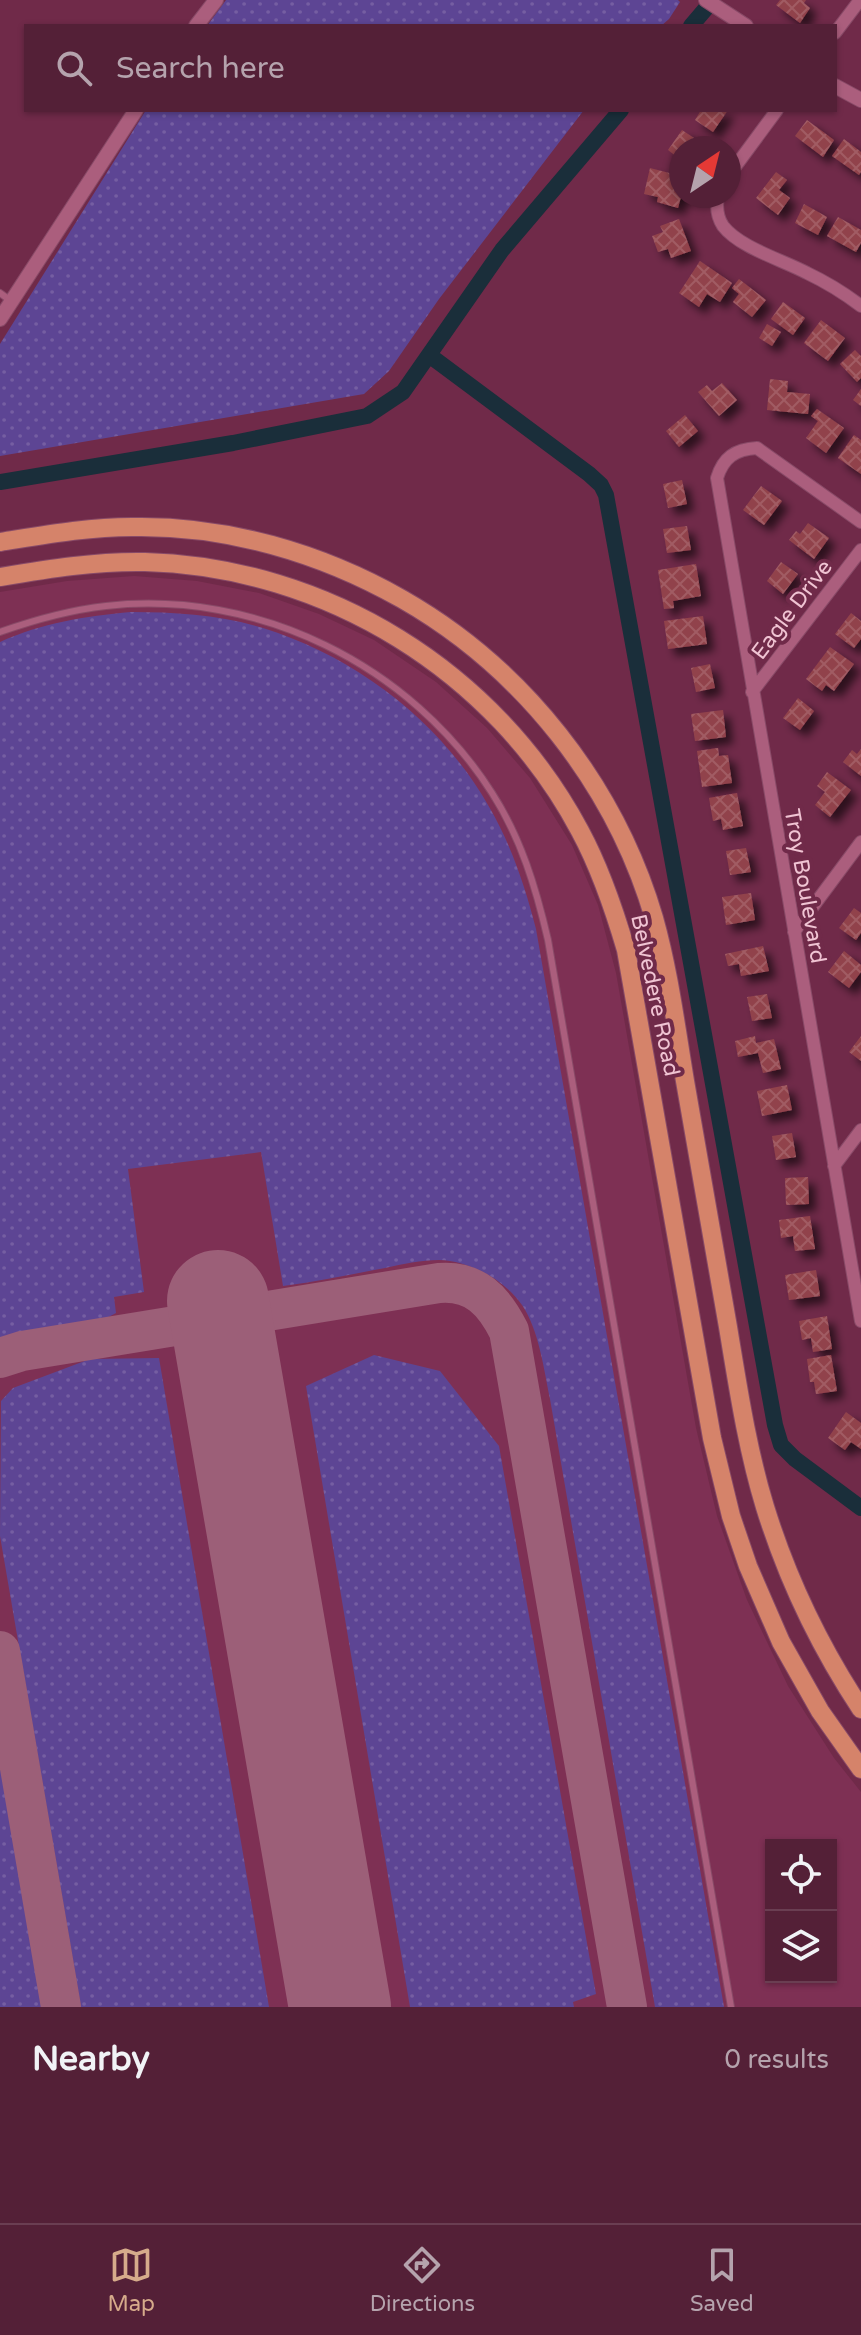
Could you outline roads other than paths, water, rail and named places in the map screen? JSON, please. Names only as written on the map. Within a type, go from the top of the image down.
[{"type":"main road","name":"Belvedere Road","points":[[0,542],[79,529],[134,526],[188,529],[267,544],[342,569],[390,592],[435,619],[500,671],[554,728],[614,819],[645,893],[666,970],[746,1427],[764,1504],[787,1568],[814,1629],[861,1709]]},
{"type":"main road","name":"Belvedere Road","points":[[0,577],[120,562],[201,567],[253,577],[304,592],[373,623],[430,659],[482,702],[528,752],[559,796],[592,854],[611,900],[626,950],[712,1438],[739,1542],[788,1654],[820,1711],[861,1769]]},
{"type":"main road","points":[[670,1200],[705,1195]]},
{"type":"street","points":[[198,24],[216,0]]},
{"type":"street","points":[[706,0],[741,22]]},
{"type":"street","points":[[837,30],[860,0]]},
{"type":"street","points":[[837,87],[861,100]]},
{"type":"street","points":[[0,319],[6,297],[135,112]]},
{"type":"street","points":[[741,159],[776,112]]},
{"type":"street","points":[[718,208],[718,217],[731,234],[840,291],[861,306]]},
{"type":"street","name":"Troy Boulevard","points":[[861,522],[757,448],[735,452],[720,468],[717,478],[752,692],[861,1321]]},
{"type":"street","name":"Eagle Drive","points":[[752,692],[861,550]]},
{"type":"street","points":[[794,932],[861,842]]},
{"type":"street","points":[[834,1166],[861,1130]]},
{"type":"lane","points":[[0,632],[83,609],[158,604],[234,612],[291,630],[326,644],[415,703],[473,765],[504,815],[529,869],[548,940],[731,2007]]},
{"type":"waterway","points":[[693,24],[713,0]]},
{"type":"waterway","points":[[0,482],[233,443],[367,416],[403,392],[502,250],[619,112]]},
{"type":"waterway","points":[[429,355],[589,474],[601,485],[606,495],[775,1425],[781,1445],[795,1459],[861,1508]]}]
